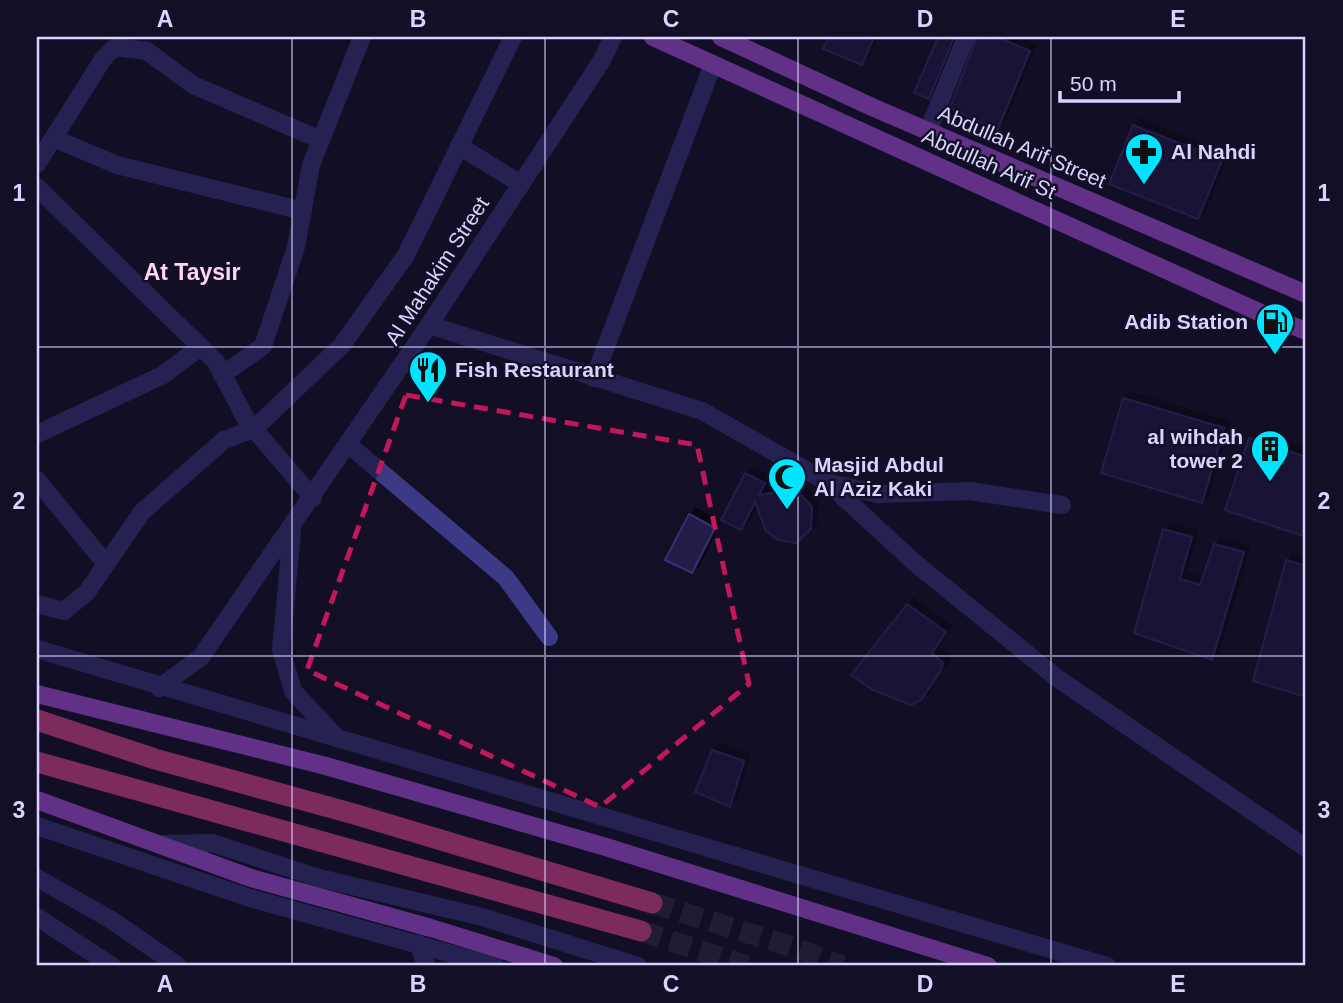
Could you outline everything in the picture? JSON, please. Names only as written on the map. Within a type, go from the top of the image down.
[{"type":"highway","points":[[37,720],[155,759],[354,814],[652,903]]},
{"type":"highway","points":[[37,762],[641,931]]},
{"type":"main road","name":"Abdullah Arif St","points":[[653,37],[1306,331]]},
{"type":"main road","name":"Abdullah Arif Street","points":[[721,37],[928,131],[1306,294]]},
{"type":"main road","points":[[37,694],[326,766],[619,851],[988,966]]},
{"type":"main road","points":[[37,800],[251,878],[431,928],[554,966]]},
{"type":"street","points":[[222,375],[263,346],[296,247],[312,165],[362,37]]},
{"type":"street","points":[[37,604],[64,611],[87,592],[142,512],[224,440],[254,429],[342,345],[406,255],[513,37]]},
{"type":"street","name":"Al Mahakim Street","points":[[159,688],[201,657],[293,527],[522,184],[602,60],[613,37]]},
{"type":"street","points":[[928,131],[967,37]]},
{"type":"street","points":[[37,164],[103,59],[115,47],[147,51],[193,85],[321,140]]},
{"type":"street","points":[[594,378],[713,64]]},
{"type":"street","points":[[53,138],[117,165],[303,211]]},
{"type":"street","points":[[459,146],[522,184]]},
{"type":"street","points":[[37,187],[216,362],[254,429],[313,498]]},
{"type":"street","points":[[429,325],[702,411],[827,482],[915,563],[1057,678],[1306,848]]},
{"type":"street","points":[[37,434],[163,375],[200,347]]},
{"type":"street","points":[[349,445],[506,578],[549,637]]},
{"type":"street","points":[[37,480],[106,564]]},
{"type":"street","points":[[827,482],[878,494],[971,491],[1062,505]]},
{"type":"street","points":[[293,527],[281,649],[293,691],[338,739]]},
{"type":"street","points":[[37,649],[159,688],[1107,966]]},
{"type":"street","points":[[37,826],[250,898],[495,966]]},
{"type":"street","points":[[152,844],[212,843],[319,878],[482,916],[638,966]]},
{"type":"street","points":[[37,878],[110,919],[178,966]]},
{"type":"street","points":[[37,916],[112,966]]},
{"type":"street","points":[[418,943],[426,966]]},
{"type":"highlighted area","points":[[406,395],[697,445],[749,684],[600,807],[307,670]]},
{"type":"building","points":[[829,37],[874,37],[862,65],[823,49]]},
{"type":"building","points":[[938,37],[954,37],[929,99],[914,93]]},
{"type":"building","points":[[977,37],[997,37],[1030,51],[997,131],[950,108]]},
{"type":"building","points":[[1133,125],[1222,160],[1198,219],[1109,184]]},
{"type":"building","points":[[1123,398],[1224,428],[1202,503],[1101,473]]},
{"type":"building","name":"al wihdah tower 2","points":[[1249,438],[1306,457],[1306,537],[1225,510]]},
{"type":"building","points":[[745,473],[765,483],[759,495],[796,489],[812,507],[811,529],[796,543],[778,540],[766,531],[755,502],[741,530],[721,520]]},
{"type":"building","points":[[689,514],[715,528],[692,573],[665,560]]},
{"type":"building","points":[[1163,529],[1192,537],[1180,579],[1200,585],[1214,544],[1244,552],[1212,660],[1134,633]]},
{"type":"building","points":[[1286,560],[1306,566],[1306,697],[1253,681]]},
{"type":"building","points":[[907,604],[946,632],[932,653],[943,663],[941,670],[921,700],[911,705],[873,690],[851,675]]},
{"type":"building","points":[[712,750],[744,761],[730,807],[695,792]]},
{"type":"tunnel","points":[[652,903],[793,947],[842,966]]},
{"type":"tunnel","points":[[641,931],[747,966]]},
{"type":"place","name":"Al Nahdi","points":[[1144,186]]},
{"type":"place","name":"Adib Station","points":[[1275,356]]},
{"type":"place","name":"Fish Restaurant","points":[[428,404]]},
{"type":"place","name":"al wihdah tower 2","points":[[1270,483]]},
{"type":"place","name":"Masjid Abdul Al Aziz Kaki","points":[[787,511]]},
{"type":"district","name":"At Taysir","points":[[192,272]]}]
